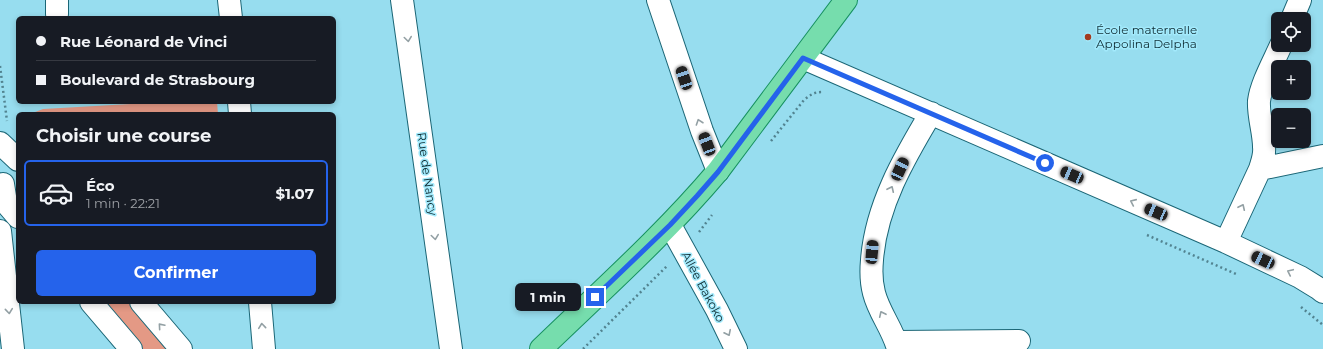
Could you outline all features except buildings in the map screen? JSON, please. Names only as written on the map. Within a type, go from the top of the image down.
[{"type":"main road","points":[[541,349],[670,225],[718,172],[846,0]]},
{"type":"street","points":[[229,0],[231,16]]},
{"type":"street","name":"Rue de Nancy","points":[[402,0],[451,349]]},
{"type":"street","points":[[658,0],[702,130],[718,172]]},
{"type":"street","points":[[1295,12],[1300,0]]},
{"type":"street","points":[[1226,242],[1260,169],[1264,157],[1259,100],[1278,52]]},
{"type":"street","points":[[803,58],[1226,242],[1300,277],[1323,292]]},
{"type":"street","points":[[931,113],[905,158],[884,203],[873,241],[871,274],[873,292],[880,312],[897,346],[1019,341]]},
{"type":"street","points":[[4,135],[16,156]]},
{"type":"street","points":[[1260,169],[1323,156]]},
{"type":"street","points":[[3,184],[6,203],[16,215]]},
{"type":"street","name":"Allée Bakoko","points":[[670,225],[689,243],[717,310],[736,349]]},
{"type":"street","points":[[0,231],[13,349]]},
{"type":"street","points":[[93,304],[131,349]]},
{"type":"street","points":[[143,304],[181,349]]},
{"type":"street","points":[[260,304],[264,349]]},
{"type":"path","points":[[0,66],[4,135]]},
{"type":"path","points":[[769,144],[804,100],[816,92],[824,92]]},
{"type":"path","points":[[583,349],[689,243],[715,212]]},
{"type":"path","points":[[1142,233],[1236,274]]},
{"type":"path","points":[[1297,304],[1323,325]]},
{"type":"shaded area","points":[[130,104],[217,104],[218,112],[35,112],[43,109]]},
{"type":"shaded area","points":[[101,304],[132,304],[170,349],[139,349]]},
{"type":"place","name":"École maternelle Appolina Delpha","points":[[1088,37]]},
{"type":"route","points":[[595,297],[670,225],[718,172],[803,58],[1045,163]]}]
